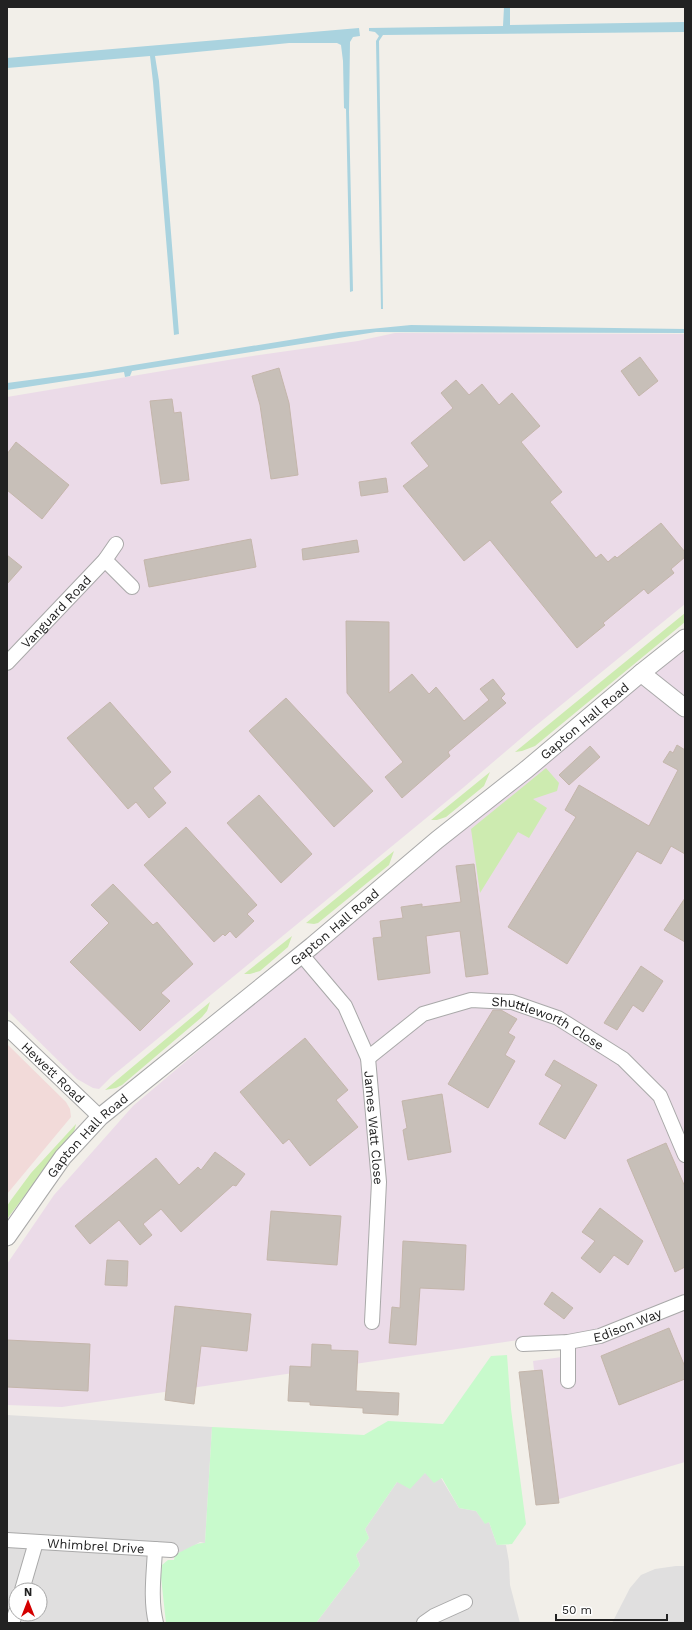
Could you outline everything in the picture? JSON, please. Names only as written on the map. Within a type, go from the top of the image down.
[{"type":"street","name":"Vanguard Road","points":[[7,663],[105,560],[116,544]]},
{"type":"street","points":[[105,560],[132,587]]},
{"type":"street","name":"Gapton Hall Road","points":[[7,1237],[63,1157],[100,1118],[301,954],[437,840],[527,769],[641,672],[685,638]]},
{"type":"street","points":[[641,672],[685,708]]},
{"type":"street","name":"James Watt Close","points":[[301,954],[345,1006],[368,1058],[379,1182],[372,1322]]},
{"type":"street","name":"Shuttleworth Close","points":[[368,1058],[423,1014],[470,1000],[512,1002],[558,1018],[623,1059],[660,1096],[685,1155]]},
{"type":"street","name":"Hewett Road","points":[[7,1028],[100,1118]]},
{"type":"street","name":"Edison Way","points":[[523,1344],[568,1342],[600,1336],[685,1302]]},
{"type":"street","points":[[568,1342],[568,1381]]},
{"type":"street","name":"Whimbrel Drive","points":[[7,1540],[171,1550]]},
{"type":"street","name":"Whimbrel Drive","points":[[24,1582],[36,1542]]},
{"type":"street","name":"Whimbrel Drive","points":[[155,1549],[153,1598],[156,1623]]},
{"type":"street","points":[[424,1623],[434,1616],[465,1602]]},
{"type":"shaded area","points":[[395,333],[685,334],[685,604],[111,1077],[99,1089],[93,1088],[77,1079],[7,1010],[7,397],[246,357],[358,341]]},
{"type":"shaded area","points":[[685,639],[685,1462],[549,1502],[533,1361],[569,1356],[553,1335],[62,1407],[7,1405],[7,1264],[54,1195],[133,1106]]},
{"type":"shaded area","points":[[7,1044],[66,1102],[70,1109],[71,1117],[7,1194]]},
{"type":"shaded area","points":[[7,1415],[212,1427],[205,1543],[200,1542],[185,1551],[175,1554],[148,1552],[147,1623],[7,1623]]},
{"type":"shaded area","points":[[425,1473],[441,1478],[459,1508],[476,1511],[485,1523],[489,1522],[497,1545],[506,1545],[509,1562],[510,1585],[520,1623],[316,1623],[360,1565],[356,1555],[369,1538],[365,1529],[397,1482]]},
{"type":"shaded area","points":[[685,1566],[685,1623],[612,1623],[630,1588],[641,1575],[655,1569]]},
{"type":"green space","points":[[685,613],[685,622],[535,746],[515,752]]},
{"type":"green space","points":[[546,768],[559,783],[557,791],[533,799],[547,808],[529,838],[518,832],[480,893],[471,829]]},
{"type":"green space","points":[[490,772],[484,786],[446,817],[431,820]]},
{"type":"green space","points":[[394,851],[389,865],[318,923],[306,923]]},
{"type":"green space","points":[[292,936],[288,947],[260,971],[244,974]]},
{"type":"green space","points":[[210,1002],[207,1011],[202,1017],[122,1085],[105,1090]]},
{"type":"green space","points":[[76,1124],[71,1138],[53,1158],[7,1219],[7,1206],[11,1200],[31,1173]]},
{"type":"green space","points":[[507,1355],[511,1409],[526,1524],[512,1544],[497,1545],[489,1522],[485,1524],[476,1511],[459,1508],[442,1478],[434,1483],[425,1473],[410,1489],[397,1482],[365,1529],[369,1538],[356,1555],[360,1565],[316,1623],[166,1623],[161,1577],[162,1565],[168,1560],[174,1560],[175,1554],[198,1544],[205,1543],[212,1427],[364,1435],[388,1421],[443,1424],[491,1356]]},
{"type":"water","points":[[504,7],[510,7],[510,25],[685,22],[685,32],[383,35],[379,41],[383,309],[381,309],[376,41],[379,36],[375,32],[369,31],[369,28],[503,26]]},
{"type":"water","points":[[359,28],[360,36],[353,37],[350,42],[349,112],[353,291],[350,292],[346,109],[344,108],[343,61],[341,45],[337,43],[289,43],[155,56],[159,81],[179,334],[174,335],[150,56],[7,68],[7,58]]},
{"type":"water","points":[[411,325],[685,329],[685,333],[376,332],[132,371],[130,376],[125,377],[124,372],[7,390],[7,383],[90,372],[339,332]]},
{"type":"building","points":[[640,357],[658,381],[639,396],[621,371]]},
{"type":"building","points":[[279,368],[289,403],[298,475],[271,479],[260,405],[252,376]]},
{"type":"building","points":[[456,380],[469,395],[482,384],[499,405],[512,393],[540,426],[521,442],[562,492],[550,502],[596,558],[601,554],[608,562],[615,556],[617,558],[661,523],[685,552],[685,557],[671,569],[674,573],[648,594],[644,589],[603,623],[605,625],[577,648],[490,540],[464,561],[403,486],[429,466],[411,443],[453,408],[441,393]]},
{"type":"building","points":[[172,399],[174,413],[181,412],[189,480],[161,484],[150,401]]},
{"type":"building","points":[[16,442],[69,485],[42,519],[7,490],[7,454]]},
{"type":"building","points":[[386,478],[388,492],[361,496],[359,482]]},
{"type":"building","points":[[251,539],[256,567],[149,587],[144,560]]},
{"type":"building","points":[[357,540],[359,552],[303,560],[302,549]]},
{"type":"building","points":[[7,555],[22,567],[7,584]]},
{"type":"building","points":[[346,621],[389,622],[389,693],[412,674],[429,694],[436,687],[464,721],[489,700],[480,689],[493,679],[505,694],[501,698],[506,703],[448,752],[450,756],[402,798],[385,777],[403,762],[347,693]]},
{"type":"building","points":[[286,698],[373,791],[334,827],[249,731]]},
{"type":"building","points":[[110,702],[171,772],[153,788],[166,803],[149,818],[136,802],[128,809],[67,738]]},
{"type":"building","points":[[677,745],[685,750],[685,854],[671,846],[661,864],[637,851],[567,964],[508,927],[576,817],[565,810],[579,785],[649,826],[678,770],[663,762],[670,751],[673,753]]},
{"type":"building","points":[[590,746],[600,757],[569,785],[559,775]]},
{"type":"building","points":[[259,795],[312,854],[281,883],[227,823]]},
{"type":"building","points":[[186,827],[257,905],[247,914],[254,921],[236,938],[230,931],[225,936],[223,934],[214,942],[144,865]]},
{"type":"building","points":[[474,864],[488,974],[466,977],[460,931],[426,936],[430,973],[378,980],[373,938],[382,937],[380,921],[403,918],[401,907],[422,904],[422,907],[461,902],[456,866]]},
{"type":"building","points":[[113,884],[153,925],[157,922],[193,964],[161,993],[170,1001],[140,1031],[70,962],[109,923],[91,905]]},
{"type":"building","points":[[685,898],[685,942],[664,930]]},
{"type":"building","points":[[641,966],[663,981],[643,1012],[633,1005],[617,1030],[604,1023]]},
{"type":"building","points":[[493,1010],[501,1010],[517,1019],[508,1033],[515,1037],[505,1055],[515,1061],[488,1108],[448,1084]]},
{"type":"building","points":[[305,1038],[348,1090],[336,1100],[358,1127],[310,1166],[289,1139],[283,1144],[240,1092]]},
{"type":"building","points":[[554,1060],[597,1085],[565,1139],[539,1124],[562,1085],[545,1075]]},
{"type":"building","points":[[442,1094],[451,1152],[408,1160],[403,1130],[407,1128],[402,1101]]},
{"type":"building","points":[[666,1143],[685,1187],[685,1267],[675,1272],[627,1160]]},
{"type":"building","points":[[215,1152],[245,1174],[236,1186],[233,1185],[181,1232],[161,1209],[143,1224],[152,1235],[140,1245],[119,1220],[90,1244],[75,1226],[156,1158],[179,1185],[198,1167],[201,1170]]},
{"type":"building","points":[[600,1208],[643,1241],[628,1265],[614,1255],[600,1273],[581,1258],[595,1241],[582,1232]]},
{"type":"building","points":[[271,1211],[341,1216],[337,1265],[267,1260]]},
{"type":"building","points":[[403,1241],[466,1245],[464,1290],[420,1288],[416,1345],[389,1343],[392,1307],[400,1308]]},
{"type":"building","points":[[107,1260],[128,1261],[127,1286],[105,1285]]},
{"type":"building","points":[[552,1292],[573,1308],[564,1319],[544,1304]]},
{"type":"building","points":[[175,1306],[251,1314],[247,1351],[201,1346],[194,1404],[165,1400]]},
{"type":"building","points":[[669,1328],[685,1367],[685,1379],[619,1405],[601,1356]]},
{"type":"building","points":[[7,1340],[90,1344],[88,1391],[7,1387]]},
{"type":"building","points":[[312,1344],[331,1345],[331,1350],[358,1351],[356,1391],[399,1393],[398,1415],[363,1413],[363,1408],[310,1405],[310,1402],[288,1401],[290,1366],[311,1367]]},
{"type":"building","points":[[542,1370],[559,1503],[536,1505],[519,1372]]}]
